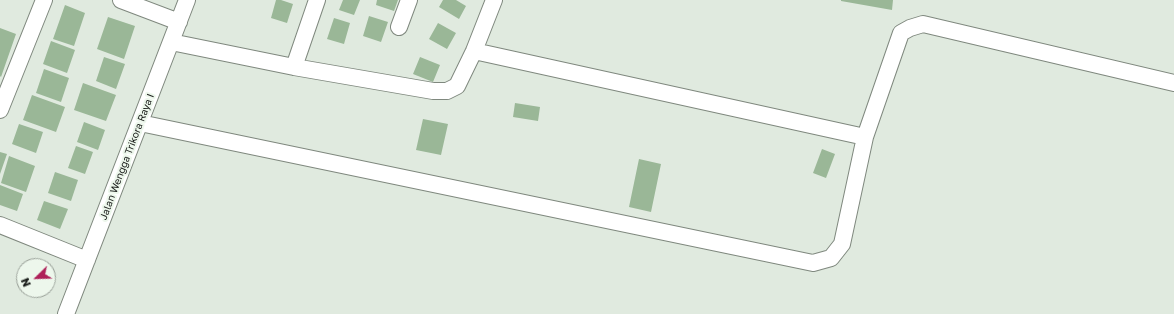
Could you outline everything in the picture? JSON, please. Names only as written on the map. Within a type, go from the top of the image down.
[{"type":"street","points":[[2,100],[44,0]]},
{"type":"street","points":[[121,0],[179,22]]},
{"type":"street","name":"Jalan Wengga Trikora Raya I","points":[[66,314],[187,0]]},
{"type":"street","points":[[294,67],[317,0]]},
{"type":"street","points":[[399,27],[409,0]]},
{"type":"street","points":[[171,42],[294,67],[433,91],[447,92],[457,86],[474,52],[494,0]]},
{"type":"street","points":[[140,123],[813,263],[831,258],[842,244],[865,137],[901,33],[910,28],[923,24],[1174,83]]},
{"type":"street","points":[[474,52],[865,137]]},
{"type":"street","points":[[0,225],[87,260]]},
{"type":"building","points":[[276,0],[293,4],[287,23],[271,18]]},
{"type":"building","points":[[343,0],[360,0],[354,15],[339,10]]},
{"type":"building","points":[[377,0],[398,0],[394,11],[376,5]]},
{"type":"building","points":[[443,0],[456,0],[466,6],[459,19],[439,7]]},
{"type":"building","points":[[841,0],[893,0],[892,10]]},
{"type":"building","points":[[65,5],[85,13],[74,46],[53,39]]},
{"type":"building","points":[[369,16],[388,22],[381,42],[363,36]]},
{"type":"building","points":[[108,17],[135,26],[124,59],[97,49]]},
{"type":"building","points":[[334,18],[350,23],[344,44],[327,39]]},
{"type":"building","points":[[438,23],[456,33],[447,49],[429,39]]},
{"type":"building","points":[[0,28],[16,34],[1,77],[0,76]]},
{"type":"building","points":[[51,41],[75,50],[67,73],[43,64]]},
{"type":"building","points":[[104,57],[125,64],[116,89],[96,81]]},
{"type":"building","points":[[420,57],[440,65],[433,82],[413,74]]},
{"type":"building","points":[[44,69],[69,78],[61,102],[36,93]]},
{"type":"building","points":[[83,83],[116,95],[106,121],[74,110]]},
{"type":"building","points":[[32,95],[65,107],[56,132],[23,120]]},
{"type":"building","points":[[515,103],[540,107],[538,121],[513,117]]},
{"type":"building","points":[[423,119],[448,124],[441,155],[416,150]]},
{"type":"building","points":[[84,122],[105,130],[98,150],[77,142]]},
{"type":"building","points":[[19,124],[43,132],[36,153],[12,144]]},
{"type":"building","points":[[76,146],[93,152],[85,174],[68,168]]},
{"type":"building","points":[[822,149],[835,154],[826,178],[813,173]]},
{"type":"building","points":[[0,152],[7,154],[0,174]]},
{"type":"building","points":[[9,156],[35,166],[26,192],[1,183]]},
{"type":"building","points":[[639,159],[661,164],[651,212],[629,207]]},
{"type":"building","points":[[55,172],[78,180],[71,201],[48,193]]},
{"type":"building","points":[[0,185],[23,194],[17,211],[0,205]]},
{"type":"building","points":[[44,201],[68,209],[60,229],[37,220]]}]
